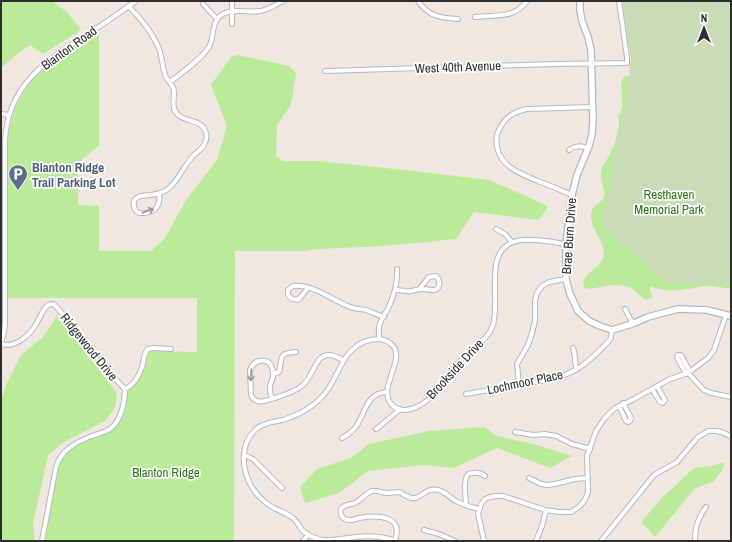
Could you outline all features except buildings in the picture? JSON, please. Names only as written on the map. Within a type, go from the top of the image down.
[{"type":"street","name":"Blanton Road","points":[[1,344],[5,323],[5,140],[6,126],[9,115],[22,87],[40,68],[66,48],[136,1]]},
{"type":"street","points":[[232,1],[232,24]]},
{"type":"street","points":[[170,82],[195,62],[209,47],[214,24],[222,14],[232,11],[262,11],[282,1]]},
{"type":"street","points":[[418,1],[430,13],[440,17],[458,19]]},
{"type":"street","points":[[475,17],[506,15],[513,13],[519,10],[527,1]]},
{"type":"street","name":"Brae Burn Drive","points":[[580,1],[582,21],[590,43],[592,134],[588,148],[576,175],[572,195],[566,244],[566,279],[570,294],[578,311],[589,321],[612,330]]},
{"type":"street","name":"West 40th Avenue","points":[[325,71],[627,63],[619,1]]},
{"type":"street","points":[[203,4],[217,19]]},
{"type":"street","points":[[129,6],[153,36],[161,55],[166,77],[173,87],[175,112],[182,117],[202,125],[206,133],[204,145],[194,155],[167,190],[160,194],[138,197],[135,200],[133,203],[137,212],[149,212],[154,210],[160,202],[160,194]]},
{"type":"street","points":[[572,195],[509,167],[501,159],[498,153],[496,138],[502,122],[510,115],[521,110],[592,107]]},
{"type":"street","points":[[1,114],[9,115]]},
{"type":"street","points":[[569,150],[578,146],[588,148]]},
{"type":"street","points":[[496,229],[505,234],[512,242],[524,239],[566,244]]},
{"type":"street","name":"Brookside Drive","points":[[400,409],[406,410],[414,408],[428,400],[468,353],[484,339],[490,331],[495,315],[495,274],[497,260],[503,249],[512,242]]},
{"type":"street","points":[[379,339],[380,323],[396,290],[398,280],[397,269]]},
{"type":"street","points":[[396,290],[411,291],[420,288],[436,290],[439,286],[438,278],[436,276],[429,277],[420,288]]},
{"type":"street","points":[[519,385],[517,364],[528,345],[532,333],[535,321],[535,300],[537,293],[542,286],[549,282],[566,279]]},
{"type":"street","points":[[308,288],[298,300],[292,299],[288,295],[288,290],[293,286],[301,286],[308,288],[321,293],[349,307],[366,310],[384,317]]},
{"type":"street","name":"Ridgewood Drive","points":[[1,344],[9,345],[23,338],[34,327],[46,307],[53,304],[58,308],[90,351],[124,389]]},
{"type":"street","points":[[626,309],[633,324]]},
{"type":"street","points":[[484,541],[478,514],[481,504],[486,499],[496,496],[504,496],[532,507],[546,511],[559,512],[571,512],[579,506],[585,500],[588,492],[588,456],[590,449],[596,431],[604,419],[615,408],[670,379],[688,373],[708,358],[714,350],[728,316],[708,310],[678,309],[648,317],[633,324],[612,330]]},
{"type":"street","name":"Lochmoor Place","points":[[466,394],[559,377],[577,369],[590,360],[611,338],[612,330]]},
{"type":"street","points":[[400,409],[396,409],[389,402],[387,396],[395,364],[395,351],[392,345],[379,339],[369,340],[358,345],[349,352],[343,360],[331,386],[307,409],[283,420],[264,424],[253,432],[245,447],[244,455],[245,473],[250,485],[256,494],[274,508],[292,518],[308,535],[324,540],[370,536],[382,537],[396,541],[398,531],[390,520],[382,517],[348,520],[341,515],[340,512],[346,505],[357,502],[370,492],[374,491],[387,493],[398,492],[413,498],[418,497],[426,491],[432,489],[442,491],[457,501],[479,509]]},
{"type":"street","points":[[42,541],[57,462],[64,452],[72,446],[82,440],[110,429],[114,425],[123,409],[124,389],[130,386],[138,376],[145,353],[148,349],[171,348]]},
{"type":"street","points":[[573,348],[577,369]]},
{"type":"street","points":[[273,374],[279,372],[281,358],[284,354],[288,352],[296,352]]},
{"type":"street","points":[[272,399],[270,388],[273,374],[270,364],[266,360],[256,362],[250,370],[250,393],[252,398],[261,402],[272,399],[294,390],[303,384],[323,356],[331,355],[343,360]]},
{"type":"street","points":[[688,373],[704,390],[731,398]]},
{"type":"street","points":[[652,389],[661,403],[665,402],[657,386]]},
{"type":"street","points":[[342,438],[356,427],[372,398],[379,393],[387,392]]},
{"type":"street","points":[[376,429],[400,409]]},
{"type":"street","points":[[601,541],[654,475],[677,462],[698,437],[708,431],[717,431],[724,433],[731,438]]},
{"type":"street","points":[[515,432],[533,435],[545,434],[556,436],[572,444],[590,449]]},
{"type":"street","points":[[244,455],[253,458],[282,488]]},
{"type":"street","points":[[466,505],[467,475],[470,473],[481,473],[485,476]]},
{"type":"street","points":[[529,478],[541,484],[549,485],[575,479],[588,478]]},
{"type":"street","points":[[695,541],[696,525],[706,507]]},
{"type":"street","points":[[536,541],[546,511]]},
{"type":"street","points":[[424,530],[439,534],[455,541]]},
{"type":"street","points":[[303,541],[308,535]]},
{"type":"green space","points":[[1,1],[52,1],[67,12],[81,30],[43,54],[30,45],[1,68]]},
{"type":"green space","name":"Resthaven Memorial Park","points":[[622,1],[731,1],[731,284],[666,283],[601,225],[627,89],[631,59]]},
{"type":"green space","name":"Blanton Ridge","points":[[99,31],[99,145],[78,163],[78,205],[99,206],[99,251],[151,251],[165,238],[186,200],[217,160],[227,126],[211,85],[231,57],[238,55],[289,66],[296,73],[291,105],[277,125],[276,156],[283,161],[319,161],[489,180],[548,206],[539,220],[474,212],[456,239],[384,246],[304,251],[235,251],[234,541],[45,541],[59,462],[73,447],[84,441],[111,432],[119,423],[126,408],[127,392],[142,372],[148,351],[197,352],[197,298],[8,298],[8,141],[15,109],[31,82],[47,66]]},
{"type":"green space","points":[[625,76],[632,77],[731,239],[731,289],[703,286],[689,289],[669,290],[652,287],[650,288],[651,299],[644,299],[634,290],[625,286],[611,285],[593,289],[585,288],[583,283],[584,279],[603,259],[604,254],[604,250],[593,226],[591,213],[594,207],[604,197],[601,176],[602,170],[616,139],[619,125],[618,116],[622,110],[621,84]]},
{"type":"green space","points":[[57,316],[117,393],[115,408],[105,421],[64,442],[48,455],[33,524],[35,541],[2,541],[1,400],[7,383],[21,355],[43,337]]},
{"type":"green space","points":[[484,427],[497,436],[533,444],[572,456],[550,468],[497,448],[454,468],[424,465],[368,471],[339,493],[305,503],[300,487],[317,469],[351,458],[369,444],[429,431]]},
{"type":"green space","points":[[724,462],[723,469],[714,481],[694,489],[655,537],[641,522],[662,498],[694,468],[711,466]]},
{"type":"place","name":"Blanton Ridge Trail Parking Lot","points":[[18,191]]}]
